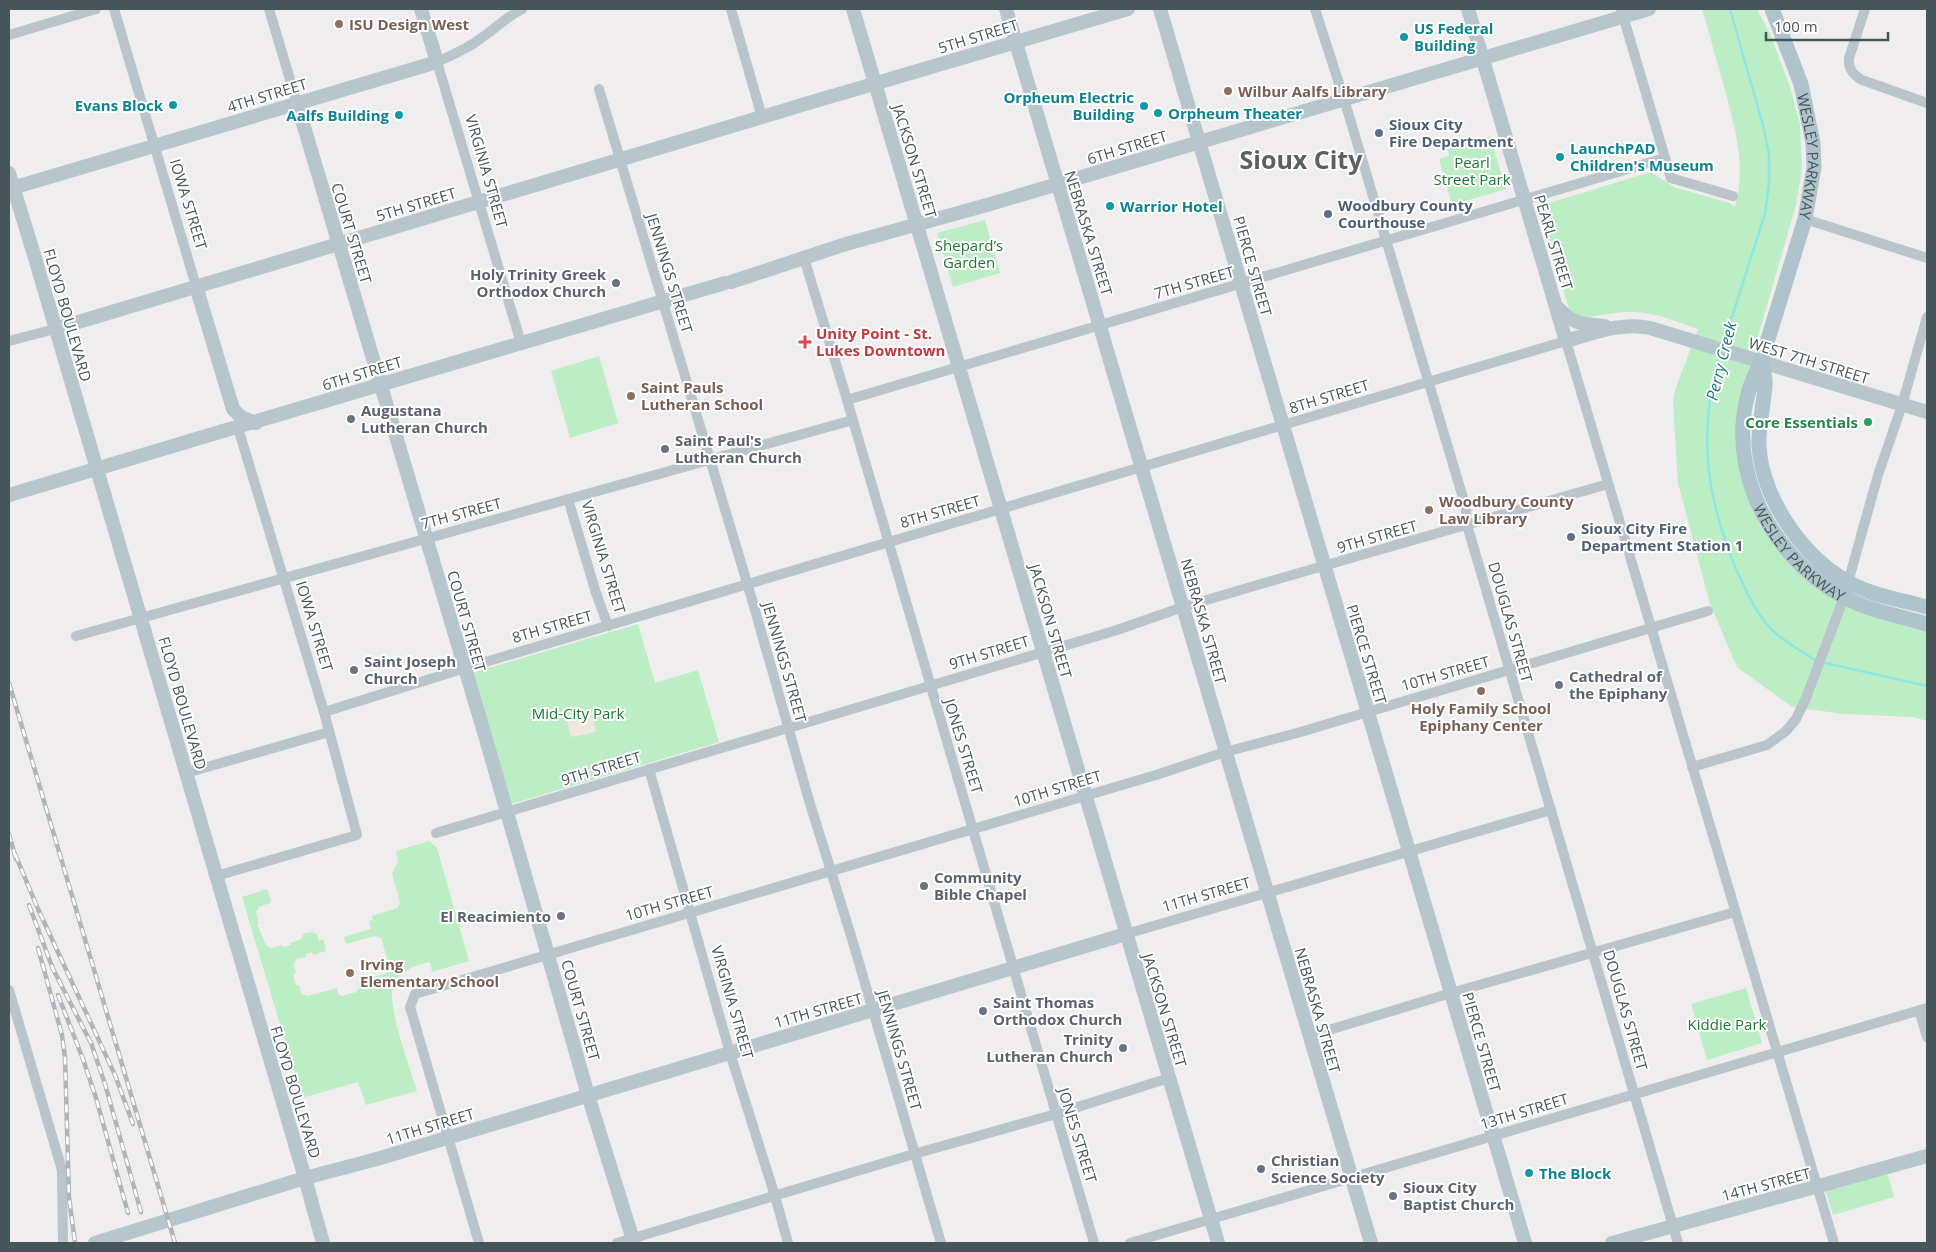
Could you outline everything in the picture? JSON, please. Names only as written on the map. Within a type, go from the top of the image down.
[{"type":"main road","name":"VIRGINIA STREET","points":[[421,9],[437,62]]},
{"type":"main road","name":"JACKSON STREET","points":[[853,9],[1218,1243]]},
{"type":"main road","name":"NEBRASKA STREET","points":[[1006,9],[1371,1243]]},
{"type":"main road","name":"5TH STREET","points":[[55,329],[1128,9]]},
{"type":"main road","name":"PIERCE STREET","points":[[1160,9],[1525,1243]]},
{"type":"main road","name":"PEARL STREET","points":[[1468,9],[1566,341]]},
{"type":"main road","name":"6TH STREET","points":[[9,495],[1482,58],[1622,13],[1649,9]]},
{"type":"main road","name":"WESLEY PARKWAY","points":[[1772,9],[1801,84],[1812,136],[1814,168],[1805,220],[1761,362],[1752,379],[1746,408],[1744,452],[1755,496],[1766,521],[1784,547],[1807,571],[1844,597],[1860,605],[1927,624]]},
{"type":"main road","name":"4TH STREET","points":[[11,188],[437,62]]},
{"type":"main road","name":"COURT STREET","points":[[297,103],[507,812],[588,1095],[633,1241]]},
{"type":"main road","name":"FLOYD BOULEVARD","points":[[9,173],[11,188],[141,618],[305,1178],[322,1243]]},
{"type":"main road","name":"IOWA STREET","points":[[196,286],[232,409]]},
{"type":"main road","points":[[1556,306],[1568,318],[1579,324],[1614,327]]},
{"type":"main road","name":"WEST 7TH STREET","points":[[1566,341],[1614,327],[1637,326],[1927,412]]},
{"type":"main road","name":"WESLEY PARKWAY","points":[[1761,362],[1766,383],[1759,427],[1759,446],[1771,491],[1790,529],[1818,560],[1847,581],[1864,590],[1927,607]]},
{"type":"main road","points":[[223,431],[232,409],[241,417],[256,423]]},
{"type":"main road","name":"11TH STREET","points":[[96,1243],[305,1178],[447,1138],[1126,934]]},
{"type":"main road","name":"14TH STREET","points":[[1612,1243],[1927,1156]]},
{"type":"street","points":[[9,35],[96,9]]},
{"type":"street","name":"IOWA STREET","points":[[114,9],[196,286]]},
{"type":"street","name":"COURT STREET","points":[[269,9],[297,103]]},
{"type":"street","name":"4TH STREET","points":[[437,62],[459,53],[482,38],[510,15],[522,9]]},
{"type":"street","points":[[731,9],[762,117]]},
{"type":"street","name":"DOUGLAS STREET","points":[[1315,9],[1344,99],[1466,508],[1467,525],[1678,1243]]},
{"type":"street","points":[[1865,9],[1849,58],[1853,75],[1862,80],[1927,102]]},
{"type":"street","points":[[1622,13],[1671,178],[1733,196]]},
{"type":"street","name":"VIRGINIA STREET","points":[[437,62],[521,343]]},
{"type":"street","name":"JENNINGS STREET","points":[[599,88],[747,584],[830,871],[874,1011],[941,1243]]},
{"type":"street","name":"7TH STREET","points":[[847,400],[1665,158]]},
{"type":"street","points":[[1805,220],[1927,258]]},
{"type":"street","name":"JONES STREET","points":[[804,258],[1094,1243]]},
{"type":"street","points":[[1692,767],[1767,745],[1786,731],[1796,719],[1806,698],[1844,597],[1878,475],[1902,405],[1927,317]]},
{"type":"street","name":"5TH STREET","points":[[9,341],[55,329]]},
{"type":"street","name":"8TH STREET","points":[[324,712],[464,668],[1566,341]]},
{"type":"street","name":"PEARL STREET","points":[[1566,341],[1834,1243]]},
{"type":"street","name":"7TH STREET","points":[[76,636],[853,420]]},
{"type":"street","name":"IOWA STREET","points":[[216,876],[357,834],[324,712],[238,428]]},
{"type":"street","name":"9TH STREET","points":[[436,833],[1114,631],[1183,607],[1608,484]]},
{"type":"street","name":"VIRGINIA STREET","points":[[568,499],[596,593],[608,626]]},
{"type":"street","name":"10TH STREET","points":[[447,1138],[410,1007],[415,994],[1085,796],[1225,752],[1368,712],[1708,611]]},
{"type":"street","points":[[186,773],[329,732]]},
{"type":"street","name":"VIRGINIA STREET","points":[[649,769],[730,1053],[788,1243]]},
{"type":"street","name":"11TH STREET","points":[[1126,934],[1551,810]]},
{"type":"street","points":[[1309,1036],[1451,993],[1735,912]]},
{"type":"street","points":[[9,990],[62,1170],[63,1243]]},
{"type":"street","points":[[1923,1009],[1927,1037]]},
{"type":"street","name":"13TH STREET","points":[[1130,1243],[1923,1009]]},
{"type":"street","points":[[617,1243],[633,1241],[775,1196],[1056,1114],[1169,1078]]},
{"type":"street","points":[[447,1138],[479,1243]]},
{"type":"green space","points":[[1702,9],[1757,9],[1771,36],[1790,87],[1800,124],[1802,168],[1796,205],[1738,412],[1748,498],[1759,524],[1778,550],[1804,577],[1858,609],[1927,629],[1927,721],[1913,717],[1844,714],[1792,707],[1737,667],[1710,604],[1678,483],[1673,404],[1675,390],[1698,329],[1643,313],[1624,312],[1581,318],[1569,309],[1539,206],[1651,172],[1674,187],[1729,203],[1735,207],[1740,176],[1738,144]]},
{"type":"green space","name":"Pearl Street Park","points":[[1490,136],[1506,189],[1452,205],[1439,159],[1449,156],[1447,148]]},
{"type":"green space","name":"Shepard’s Garden","points":[[985,220],[1000,273],[953,287],[937,233]]},
{"type":"green space","points":[[599,356],[618,423],[570,438],[551,371]]},
{"type":"green space","name":"Mid-City Park","points":[[638,624],[655,683],[698,670],[719,742],[511,804],[472,673]]},
{"type":"green space","points":[[429,841],[437,848],[469,961],[432,972],[430,962],[408,970],[395,981],[392,997],[393,1009],[417,1091],[366,1105],[358,1082],[302,1098],[242,897],[267,889],[271,900],[270,903],[259,907],[256,912],[259,923],[257,924],[266,945],[271,948],[291,945],[290,943],[301,939],[304,933],[311,932],[317,934],[319,941],[323,939],[326,951],[313,955],[312,952],[305,954],[306,957],[296,959],[294,965],[296,973],[293,974],[296,985],[299,985],[302,994],[307,996],[337,988],[338,994],[342,996],[356,992],[359,988],[358,982],[387,973],[390,968],[381,938],[375,936],[346,944],[344,937],[371,929],[369,921],[373,920],[372,916],[398,908],[400,903],[392,874],[398,861],[396,851]]},
{"type":"green space","name":"Kiddie Park","points":[[1746,988],[1762,1043],[1707,1060],[1691,1004]]},
{"type":"green space","points":[[1887,1172],[1894,1197],[1833,1215],[1825,1190]]},
{"type":"sand","points":[[591,710],[596,732],[571,737],[566,716]]},
{"type":"waterway","name":"Perry Creek","points":[[1723,345],[1765,214],[1769,184],[1769,155],[1764,129],[1730,9]]},
{"type":"waterway","name":"Perry Creek","points":[[1720,355],[1713,383],[1707,438],[1712,491],[1726,544],[1737,571],[1758,612],[1775,633],[1816,661]]},
{"type":"waterway","name":"Perry Creek","points":[[1821,662],[1927,686]]},
{"type":"railway","points":[[9,683],[175,1243]]},
{"type":"railway","points":[[9,834],[16,859]]},
{"type":"railway","points":[[15,854],[38,909],[115,1075],[133,1124]]},
{"type":"railway","points":[[29,905],[53,969],[91,1043],[105,1084],[141,1212]]},
{"type":"railway","points":[[38,948],[62,1035],[65,1058],[69,1197],[75,1243]]},
{"type":"railway","points":[[58,995],[96,1098],[128,1213]]},
{"type":"place","name":"ISU Design West","points":[[339,24]]},
{"type":"place","name":"US Federal Building","points":[[1404,37]]},
{"type":"place","name":"Wilbur Aalfs Library","points":[[1228,91]]},
{"type":"place","name":"Evans Block","points":[[173,105]]},
{"type":"place","name":"Orpheum Electric Building","points":[[1144,106]]},
{"type":"place","name":"Orpheum Theater","points":[[1158,113]]},
{"type":"place","name":"Aalfs Building","points":[[399,115]]},
{"type":"place","name":"Sioux City Fire Department","points":[[1379,133]]},
{"type":"place","name":"LaunchPAD Children's Museum","points":[[1560,157]]},
{"type":"place","name":"Warrior Hotel","points":[[1110,206]]},
{"type":"place","name":"Woodbury County Courthouse","points":[[1328,214]]},
{"type":"place","name":"Holy Trinity Greek Orthodox Church","points":[[616,283]]},
{"type":"place","name":"Unity Point - St. Lukes Downtown","points":[[805,342]]},
{"type":"place","name":"Saint Pauls Lutheran School","points":[[631,396]]},
{"type":"place","name":"Augustana Lutheran Church","points":[[351,419]]},
{"type":"place","name":"Core Essentials","points":[[1868,422]]},
{"type":"place","name":"Saint Paul's Lutheran Church","points":[[665,449]]},
{"type":"place","name":"Woodbury County Law Library","points":[[1429,510]]},
{"type":"place","name":"Sioux City Fire Department Station 1","points":[[1571,537]]},
{"type":"place","name":"Saint Joseph Church","points":[[354,670]]},
{"type":"place","name":"Cathedral of the Epiphany","points":[[1559,685]]},
{"type":"place","name":"Holy Family School Epiphany Center","points":[[1481,691]]},
{"type":"place","name":"Community Bible Chapel","points":[[924,886]]},
{"type":"place","name":"El Reacimiento","points":[[561,916]]},
{"type":"place","name":"Irving Elementary School","points":[[350,973]]},
{"type":"place","name":"Saint Thomas Orthodox Church","points":[[983,1011]]},
{"type":"place","name":"Trinity Lutheran Church","points":[[1123,1048]]},
{"type":"place","name":"Christian Science Society","points":[[1261,1169]]},
{"type":"place","name":"The Block","points":[[1529,1173]]},
{"type":"place","name":"Sioux City Baptist Church","points":[[1393,1196]]},
{"type":"district","name":"Sioux City","points":[[1301,159]]}]
